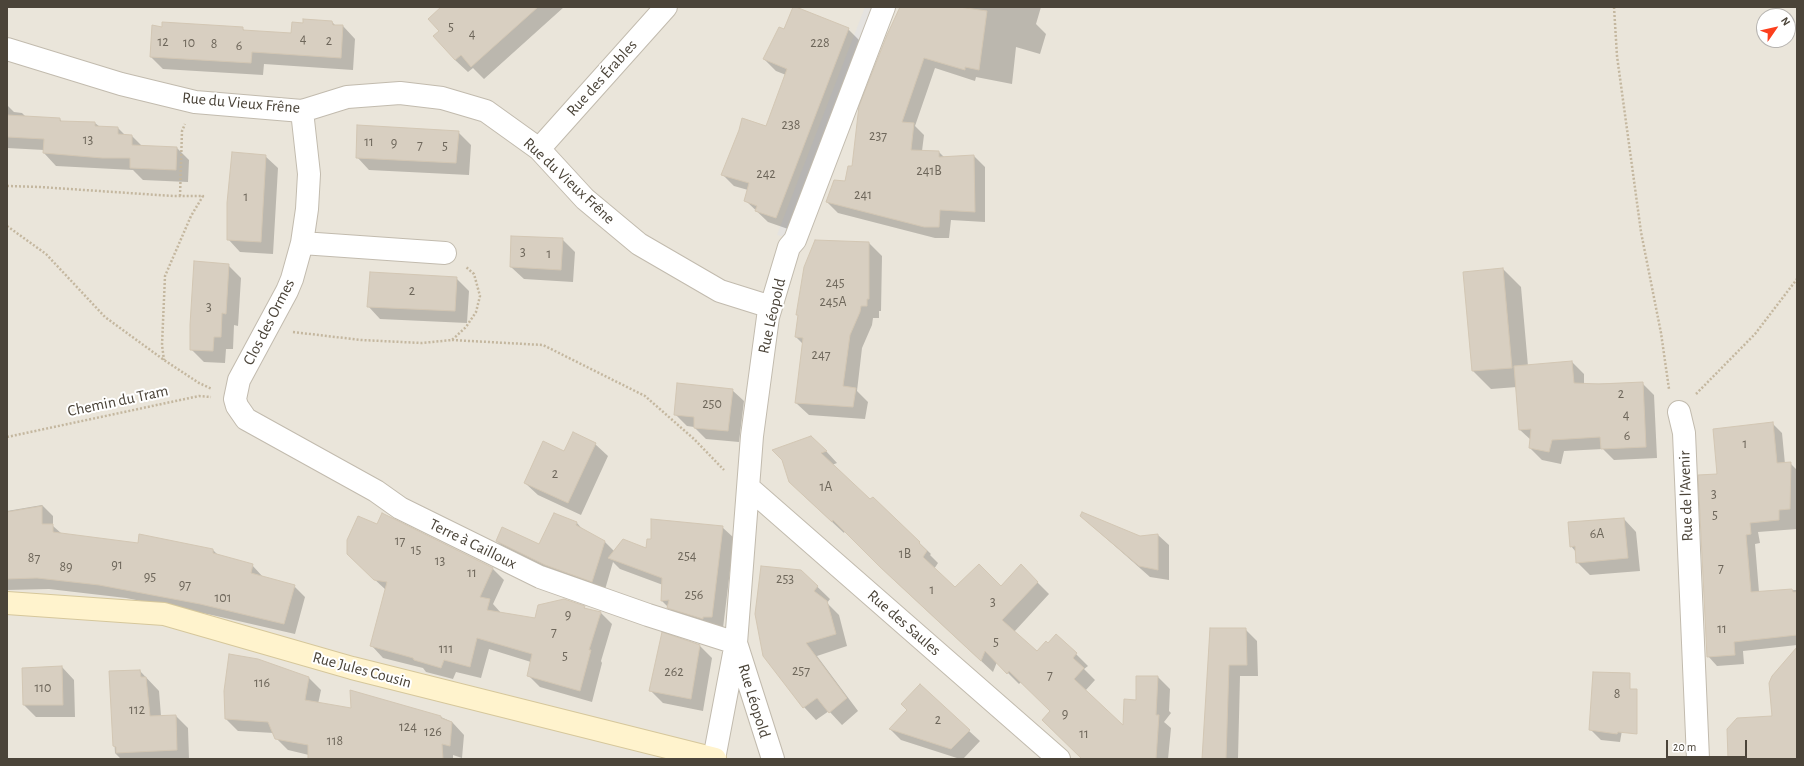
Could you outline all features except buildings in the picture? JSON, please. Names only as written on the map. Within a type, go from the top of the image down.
[{"type":"street","name":"Rue des Érables","points":[[539,149],[666,7]]},
{"type":"street","name":"Rue Léopold","points":[[714,759],[736,644],[748,487],[758,386],[764,340],[771,307],[789,247],[795,240],[884,7]]},
{"type":"street","name":"Rue du Vieux Frêne","points":[[7,49],[120,84],[195,102],[302,111],[347,97],[400,93],[442,98],[486,111],[539,149],[585,200],[639,244],[720,291],[771,307]]},
{"type":"street","name":"Clos des Ormes","points":[[235,399],[239,380],[292,279],[302,243],[308,174],[302,111]]},
{"type":"street","points":[[302,243],[445,254]]},
{"type":"street","name":"Terre à Cailloux","points":[[235,399],[240,412],[252,423],[376,491],[400,508],[540,576],[648,615],[736,644]]},
{"type":"street","name":"Rue de l'Avenir","points":[[1679,412],[1684,433],[1698,759]]},
{"type":"street","name":"Rue des Saules","points":[[748,487],[1059,759]]},
{"type":"street","name":"Rue Jules Cousin","points":[[7,603],[164,614],[352,668],[714,759]]},
{"type":"street","name":"Rue Léopold","points":[[736,644],[773,759]]},
{"type":"path","points":[[1614,7],[1617,56],[1642,232],[1661,333],[1669,390],[1679,412],[1755,334],[1797,279]]},
{"type":"path","points":[[180,196],[182,131],[195,102]]},
{"type":"path","points":[[7,186],[180,196],[204,196],[191,216],[165,276],[162,345],[164,360]]},
{"type":"path","points":[[7,226],[46,254],[105,317],[164,360],[199,383],[235,399]]},
{"type":"path","points":[[445,254],[461,262],[474,274],[480,296],[476,312],[473,317],[466,327],[452,340]]},
{"type":"path","points":[[267,329],[361,340],[422,343],[452,340],[542,345],[645,396],[694,439],[737,483],[748,487]]},
{"type":"path","name":"Chemin du Tram","points":[[7,437],[199,396],[235,399]]},
{"type":"shaded area","points":[[7,7],[1797,7],[1797,759],[7,759]]},
{"type":"shaded area","points":[[865,7],[873,7],[785,237],[777,235]]}]
